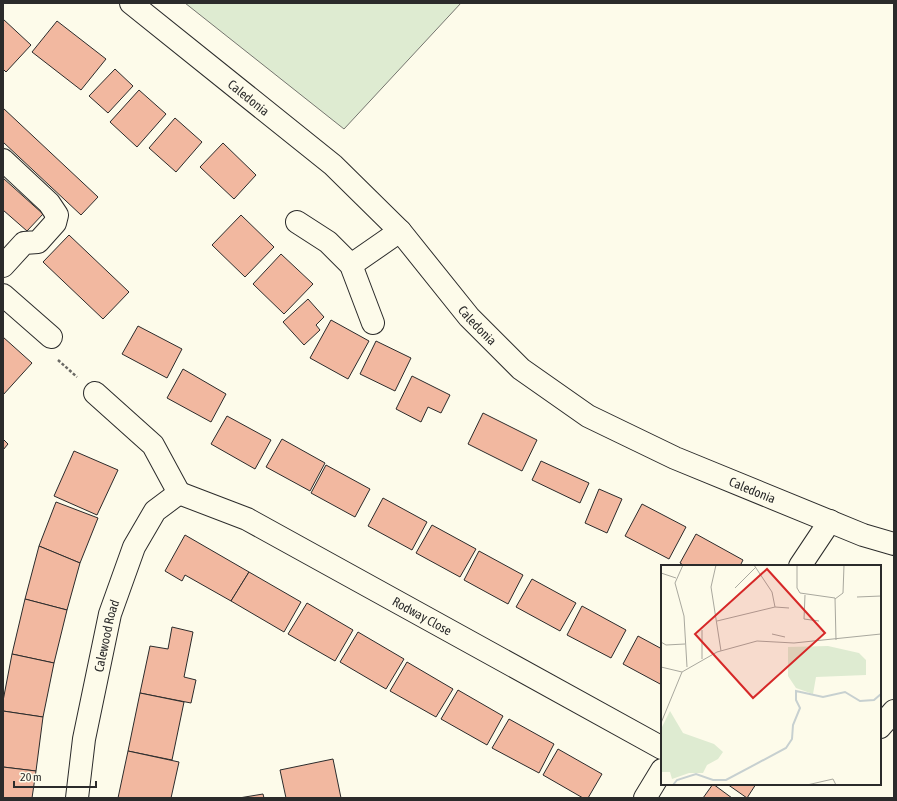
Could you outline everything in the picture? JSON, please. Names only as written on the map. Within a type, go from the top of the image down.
[{"type":"street","name":"Caledonia","points":[[131,3],[333,165],[400,231],[470,317],[521,369],[588,416],[675,458],[863,535],[894,544]]},
{"type":"street","points":[[3,160],[49,203],[57,214],[55,223],[38,242],[24,243],[3,266]]},
{"type":"street","points":[[297,222],[328,242],[351,265],[373,323]]},
{"type":"street","points":[[351,265],[400,231]]},
{"type":"street","points":[[3,295],[51,337]]},
{"type":"street","points":[[95,393],[153,445],[179,492]]},
{"type":"street","name":"Rodway Close","points":[[179,492],[247,519],[661,747]]},
{"type":"street","name":"Calewood Road","points":[[76,798],[84,738],[110,614],[134,547],[155,511],[179,492]]},
{"type":"street","points":[[801,565],[830,521]]},
{"type":"street","points":[[881,726],[894,711]]},
{"type":"street","points":[[644,798],[661,772]]},
{"type":"path","points":[[51,337],[43,347],[95,393]]},
{"type":"green space","points":[[185,3],[461,3],[344,129]]},
{"type":"building","points":[[3,19],[31,45],[6,72],[3,69]]},
{"type":"building","points":[[57,21],[106,59],[81,90],[32,52]]},
{"type":"building","points":[[115,69],[133,86],[108,113],[89,96]]},
{"type":"building","points":[[139,90],[166,114],[137,147],[110,122]]},
{"type":"building","points":[[3,108],[98,197],[81,215],[3,142]]},
{"type":"building","points":[[175,118],[202,142],[176,172],[149,148]]},
{"type":"building","points":[[223,143],[256,175],[234,199],[200,167]]},
{"type":"building","points":[[3,178],[43,214],[27,231],[3,210]]},
{"type":"building","points":[[241,215],[274,247],[245,277],[212,245]]},
{"type":"building","points":[[69,235],[129,292],[103,319],[43,262]]},
{"type":"building","points":[[281,254],[313,284],[284,314],[253,284]]},
{"type":"building","points":[[308,299],[324,317],[316,325],[320,330],[304,345],[283,322]]},
{"type":"building","points":[[331,320],[369,341],[348,379],[310,358]]},
{"type":"building","points":[[138,326],[182,349],[167,378],[122,354]]},
{"type":"building","points":[[3,337],[32,363],[3,395]]},
{"type":"building","points":[[376,341],[411,358],[395,391],[360,374]]},
{"type":"building","points":[[183,369],[226,394],[211,422],[167,398]]},
{"type":"building","points":[[412,376],[450,395],[441,413],[428,407],[421,422],[396,409]]},
{"type":"building","points":[[483,413],[537,440],[522,471],[468,444]]},
{"type":"building","points":[[227,416],[271,440],[255,469],[211,444]]},
{"type":"building","points":[[3,439],[8,444],[3,450]]},
{"type":"building","points":[[282,439],[325,463],[310,491],[266,467]]},
{"type":"building","points":[[74,451],[118,470],[97,515],[54,496]]},
{"type":"building","points":[[541,461],[589,483],[580,503],[532,480]]},
{"type":"building","points":[[326,465],[370,489],[355,517],[311,493]]},
{"type":"building","points":[[599,489],[622,499],[607,533],[585,523]]},
{"type":"building","points":[[383,498],[427,522],[412,550],[368,526]]},
{"type":"building","points":[[56,502],[98,518],[80,563],[39,546]]},
{"type":"building","points":[[642,504],[686,527],[669,559],[625,536]]},
{"type":"building","points":[[432,525],[476,549],[460,577],[416,553]]},
{"type":"building","points":[[696,534],[743,560],[740,565],[683,565],[680,563]]},
{"type":"building","points":[[185,535],[249,572],[231,601],[185,575],[182,581],[165,571]]},
{"type":"building","points":[[39,546],[80,563],[67,610],[25,599]]},
{"type":"building","points":[[479,551],[523,575],[508,604],[464,580]]},
{"type":"building","points":[[249,572],[301,602],[284,632],[231,601]]},
{"type":"building","points":[[532,579],[576,603],[560,631],[516,607]]},
{"type":"building","points":[[25,599],[67,610],[54,663],[12,654]]},
{"type":"building","points":[[307,603],[353,630],[335,661],[288,634]]},
{"type":"building","points":[[582,606],[626,630],[611,658],[567,635]]},
{"type":"building","points":[[172,627],[193,632],[184,677],[196,680],[191,703],[140,693],[150,646],[168,649]]},
{"type":"building","points":[[358,632],[404,659],[386,689],[340,662]]},
{"type":"building","points":[[638,636],[661,648],[661,684],[623,664]]},
{"type":"building","points":[[12,654],[54,663],[43,717],[3,711],[3,701]]},
{"type":"building","points":[[407,662],[453,689],[436,717],[390,691]]},
{"type":"building","points":[[458,690],[503,716],[487,745],[441,719]]},
{"type":"building","points":[[140,693],[184,702],[172,760],[128,751]]},
{"type":"building","points":[[3,711],[43,717],[36,771],[3,767]]},
{"type":"building","points":[[509,719],[554,744],[539,773],[492,748]]},
{"type":"building","points":[[558,749],[602,774],[588,798],[583,798],[543,775]]},
{"type":"building","points":[[128,751],[179,762],[171,798],[118,798]]},
{"type":"building","points":[[333,759],[341,798],[286,798],[280,770]]},
{"type":"building","points":[[3,767],[36,771],[32,798],[3,798]]},
{"type":"building","points":[[712,785],[714,785],[732,798],[703,798]]},
{"type":"building","points":[[728,785],[755,785],[747,798]]},
{"type":"building","points":[[263,794],[264,798],[239,798]]}]
